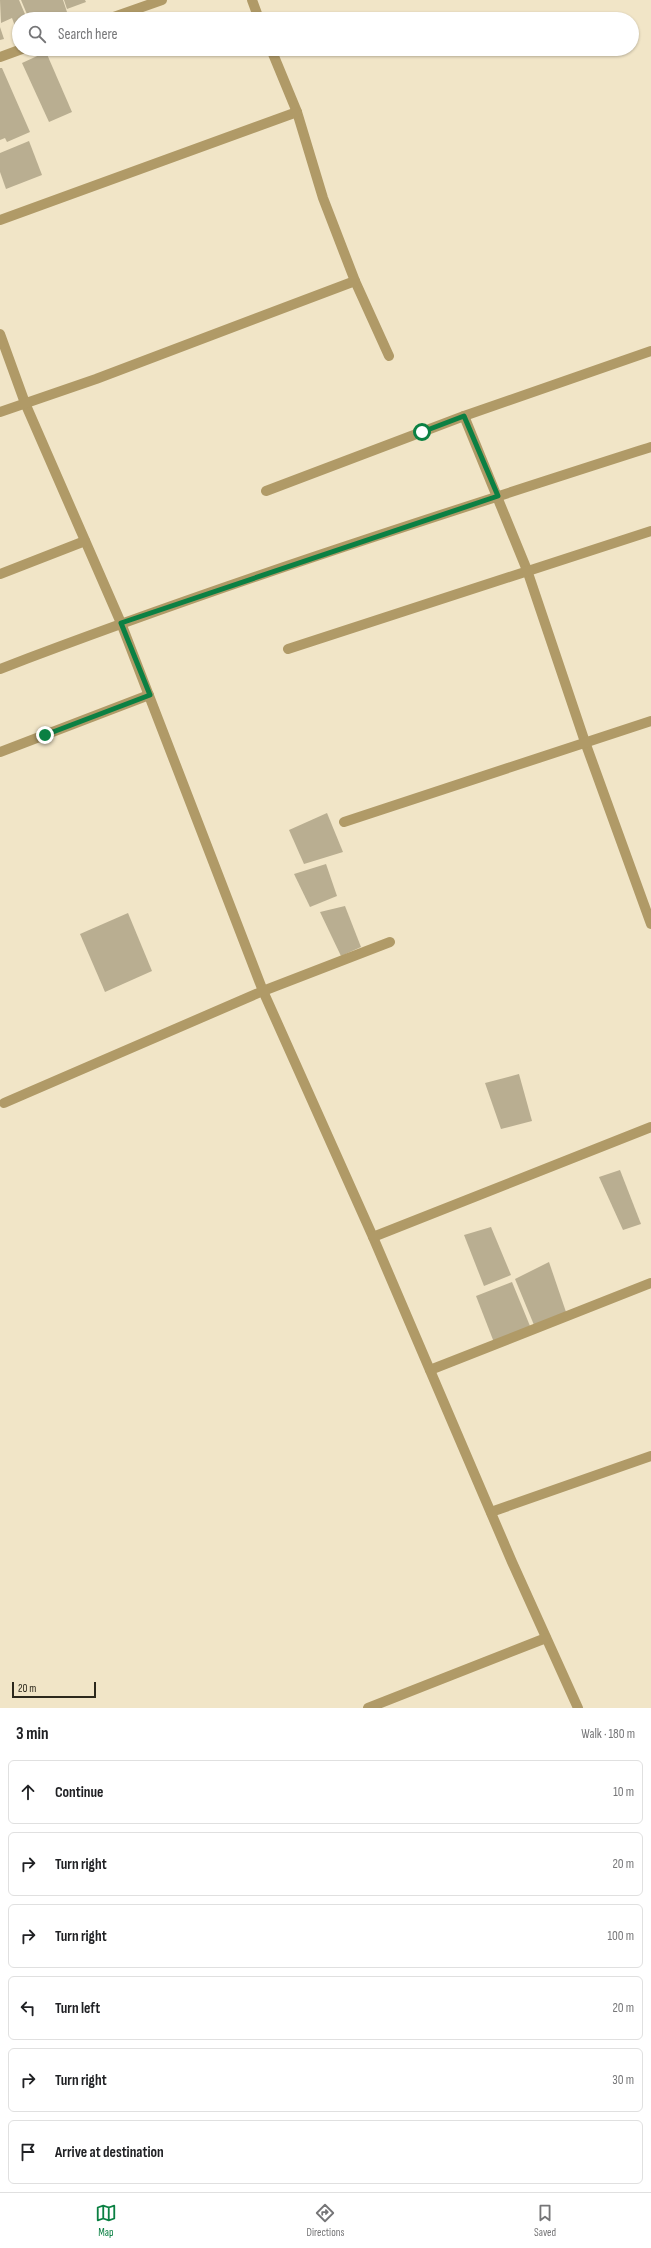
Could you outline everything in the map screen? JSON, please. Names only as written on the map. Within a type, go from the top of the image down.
[{"type":"street","points":[[128,12],[162,0]]},
{"type":"street","points":[[252,0],[256,12]]},
{"type":"street","points":[[0,57],[12,53]]},
{"type":"street","points":[[274,56],[297,112],[323,198],[355,281],[389,356]]},
{"type":"street","points":[[0,220],[297,112]]},
{"type":"street","points":[[0,412],[96,379],[355,281]]},
{"type":"street","points":[[0,334],[25,403],[121,623],[150,695],[263,991],[373,1237],[491,1512],[578,1708]]},
{"type":"street","points":[[266,491],[464,416],[651,351]]},
{"type":"street","points":[[464,416],[527,570],[585,742],[651,924]]},
{"type":"street","points":[[0,669],[121,623],[498,496],[651,447]]},
{"type":"street","points":[[288,649],[527,570],[651,531]]},
{"type":"street","points":[[0,574],[85,541]]},
{"type":"street","points":[[0,752],[150,695]]},
{"type":"street","points":[[344,822],[651,721]]},
{"type":"street","points":[[4,1103],[263,991],[390,942]]},
{"type":"street","points":[[373,1237],[651,1127]]},
{"type":"street","points":[[430,1370],[651,1283]]},
{"type":"street","points":[[491,1512],[651,1456]]},
{"type":"street","points":[[368,1708],[546,1638]]},
{"type":"building","points":[[0,0],[19,0],[24,12],[12,12],[12,18],[1,23]]},
{"type":"building","points":[[21,0],[63,0],[67,12],[26,12]]},
{"type":"building","points":[[64,0],[85,0],[86,2],[67,9]]},
{"type":"building","points":[[0,27],[4,39],[0,40]]},
{"type":"building","points":[[37,56],[48,56],[72,112],[49,122],[22,63]]},
{"type":"building","points":[[0,68],[2,68],[30,132],[7,142],[5,138],[0,140]]},
{"type":"building","points":[[29,141],[42,175],[6,189],[0,172],[0,153]]},
{"type":"building","points":[[327,813],[343,852],[304,864],[289,830]]},
{"type":"building","points":[[326,864],[337,896],[310,907],[294,874]]},
{"type":"building","points":[[345,906],[361,947],[341,956],[320,912]]},
{"type":"building","points":[[128,913],[152,971],[105,992],[80,934]]},
{"type":"building","points":[[519,1074],[532,1121],[501,1129],[485,1083]]},
{"type":"building","points":[[620,1170],[641,1224],[623,1230],[599,1177]]},
{"type":"building","points":[[491,1227],[511,1275],[484,1286],[464,1235]]},
{"type":"building","points":[[549,1262],[566,1312],[534,1325],[515,1279]]},
{"type":"building","points":[[512,1282],[530,1326],[495,1345],[476,1296]]},
{"type":"route","points":[[45,735],[150,695],[121,623],[498,496],[464,416],[422,432]]}]
